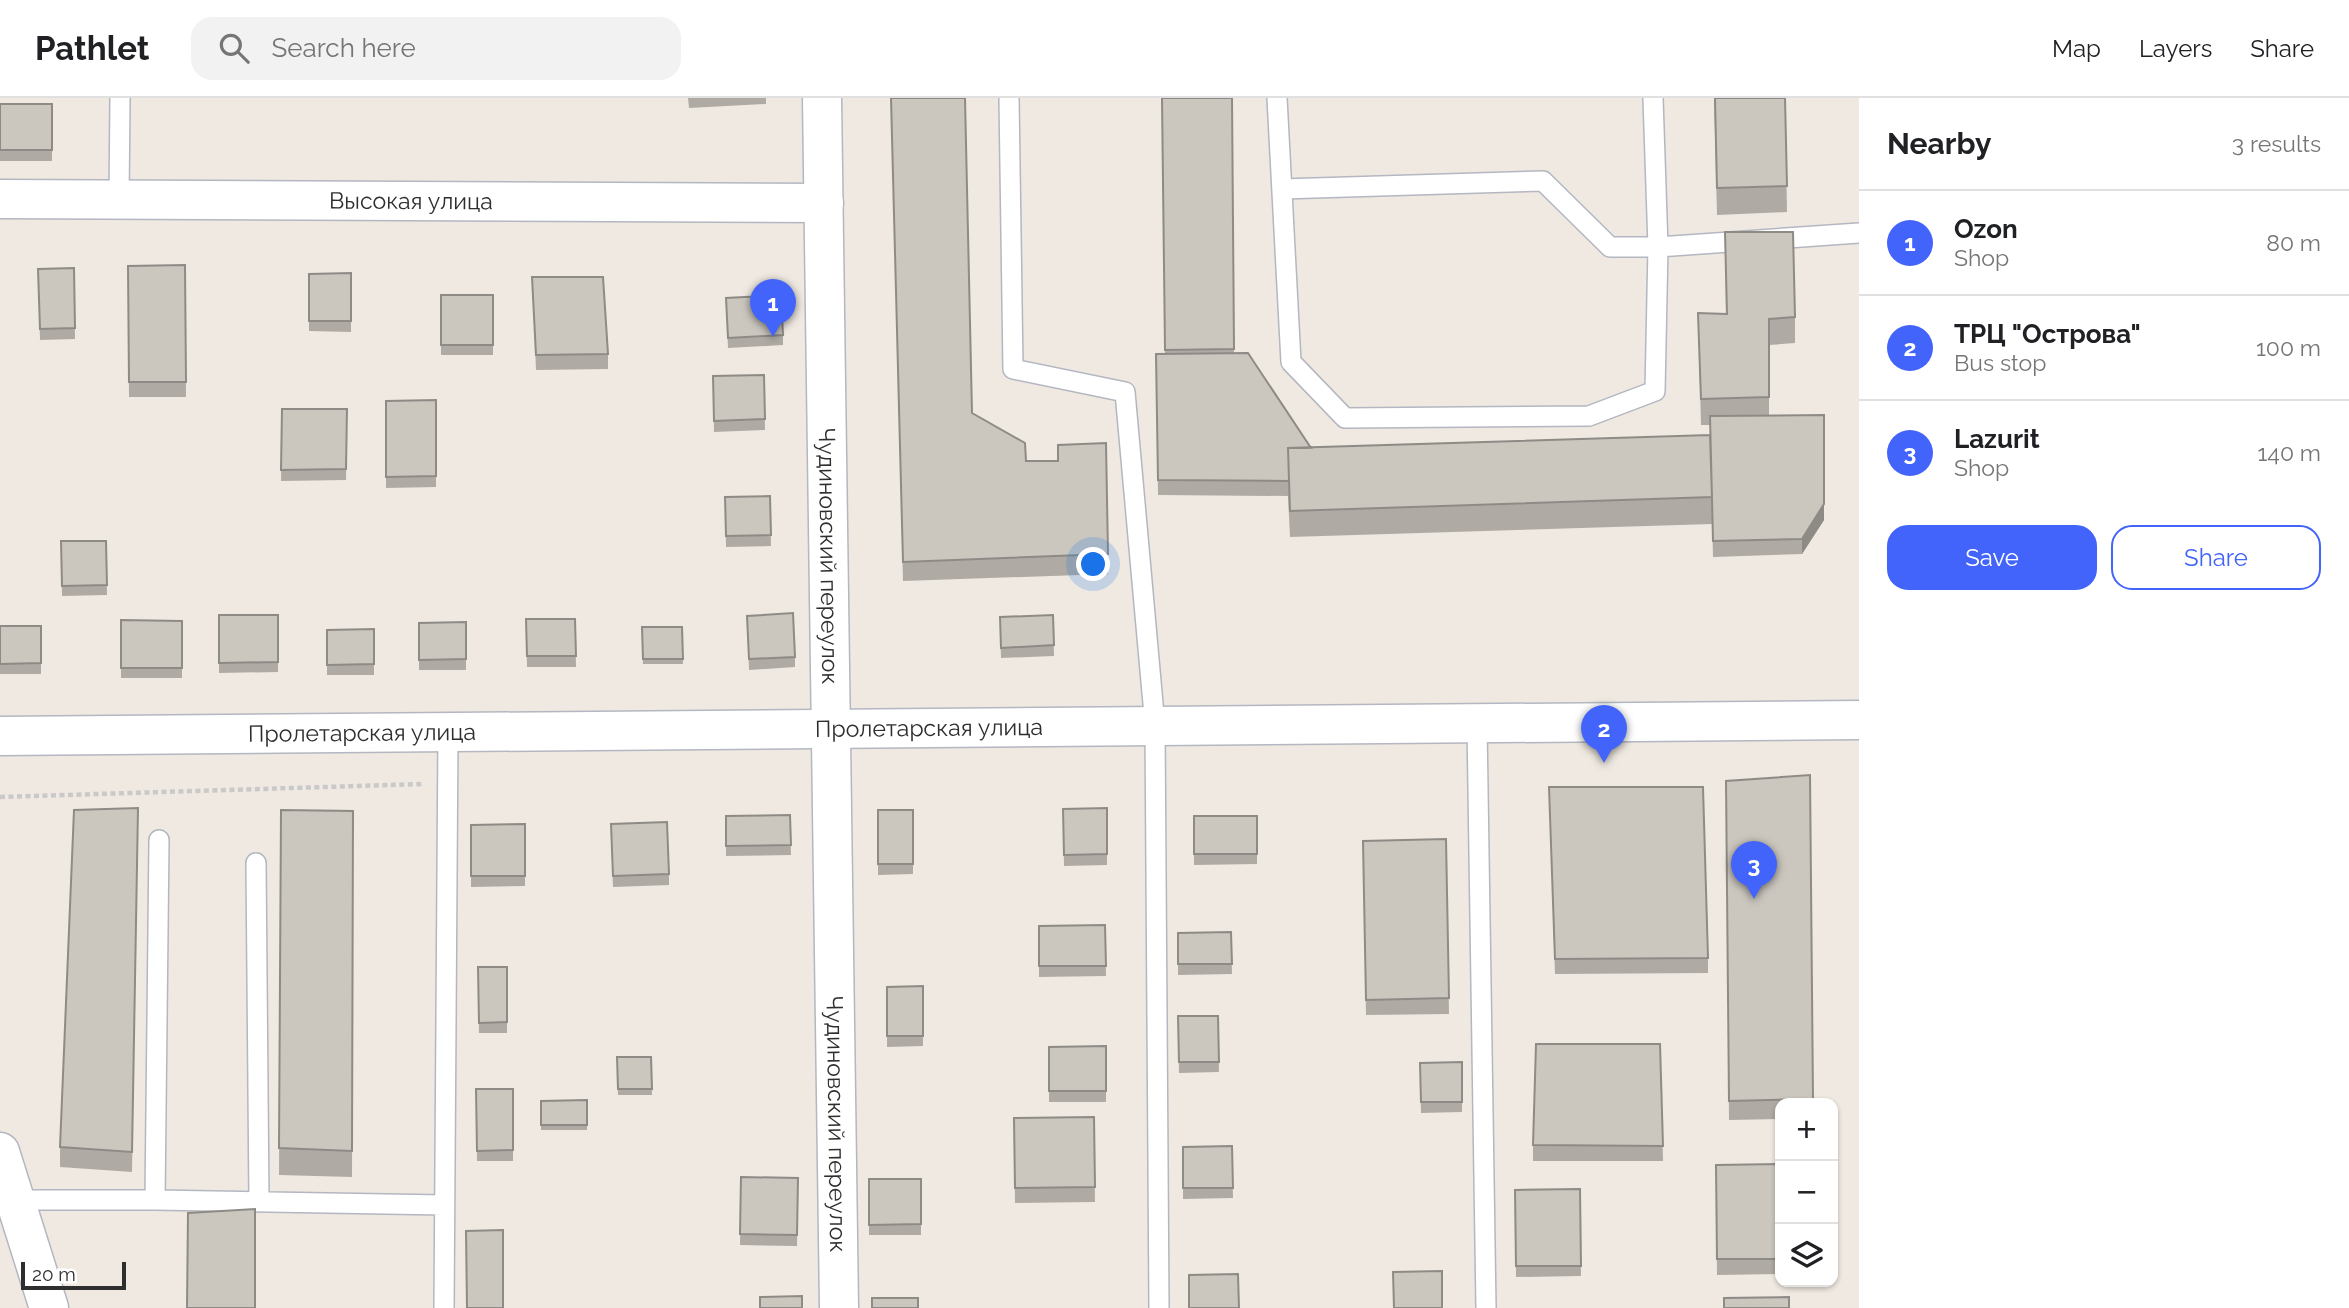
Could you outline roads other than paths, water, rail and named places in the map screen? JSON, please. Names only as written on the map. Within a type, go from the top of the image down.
[{"type":"street","name":"Чудиновский переулок","points":[[822,98],[839,1308]]},
{"type":"street","name":"Высокая улица","points":[[0,199],[824,203]]},
{"type":"street","name":"Пролетарская улица","points":[[0,736],[1859,720]]},
{"type":"street","points":[[0,1152],[49,1308]]},
{"type":"lane","points":[[119,200],[120,98]]},
{"type":"lane","points":[[1009,98],[1013,369],[1125,392],[1155,726],[1158,1308]]},
{"type":"lane","points":[[1277,98],[1291,362],[1345,418],[1589,416],[1655,391],[1658,247],[1653,98]]},
{"type":"lane","points":[[1282,189],[1543,181],[1610,247],[1658,247],[1859,233]]},
{"type":"lane","points":[[1477,724],[1486,1308]]},
{"type":"lane","points":[[444,1308],[449,732]]},
{"type":"lane","points":[[155,1200],[159,840]]},
{"type":"lane","points":[[256,863],[259,1202]]},
{"type":"lane","points":[[15,1200],[444,1205]]},
{"type":"place","name":"Ozon","points":[[773,337]]},
{"type":"place","name":"ТРЦ \"Острова\"","points":[[1604,763]]},
{"type":"place","name":"Lazurit","points":[[1754,899]]}]
